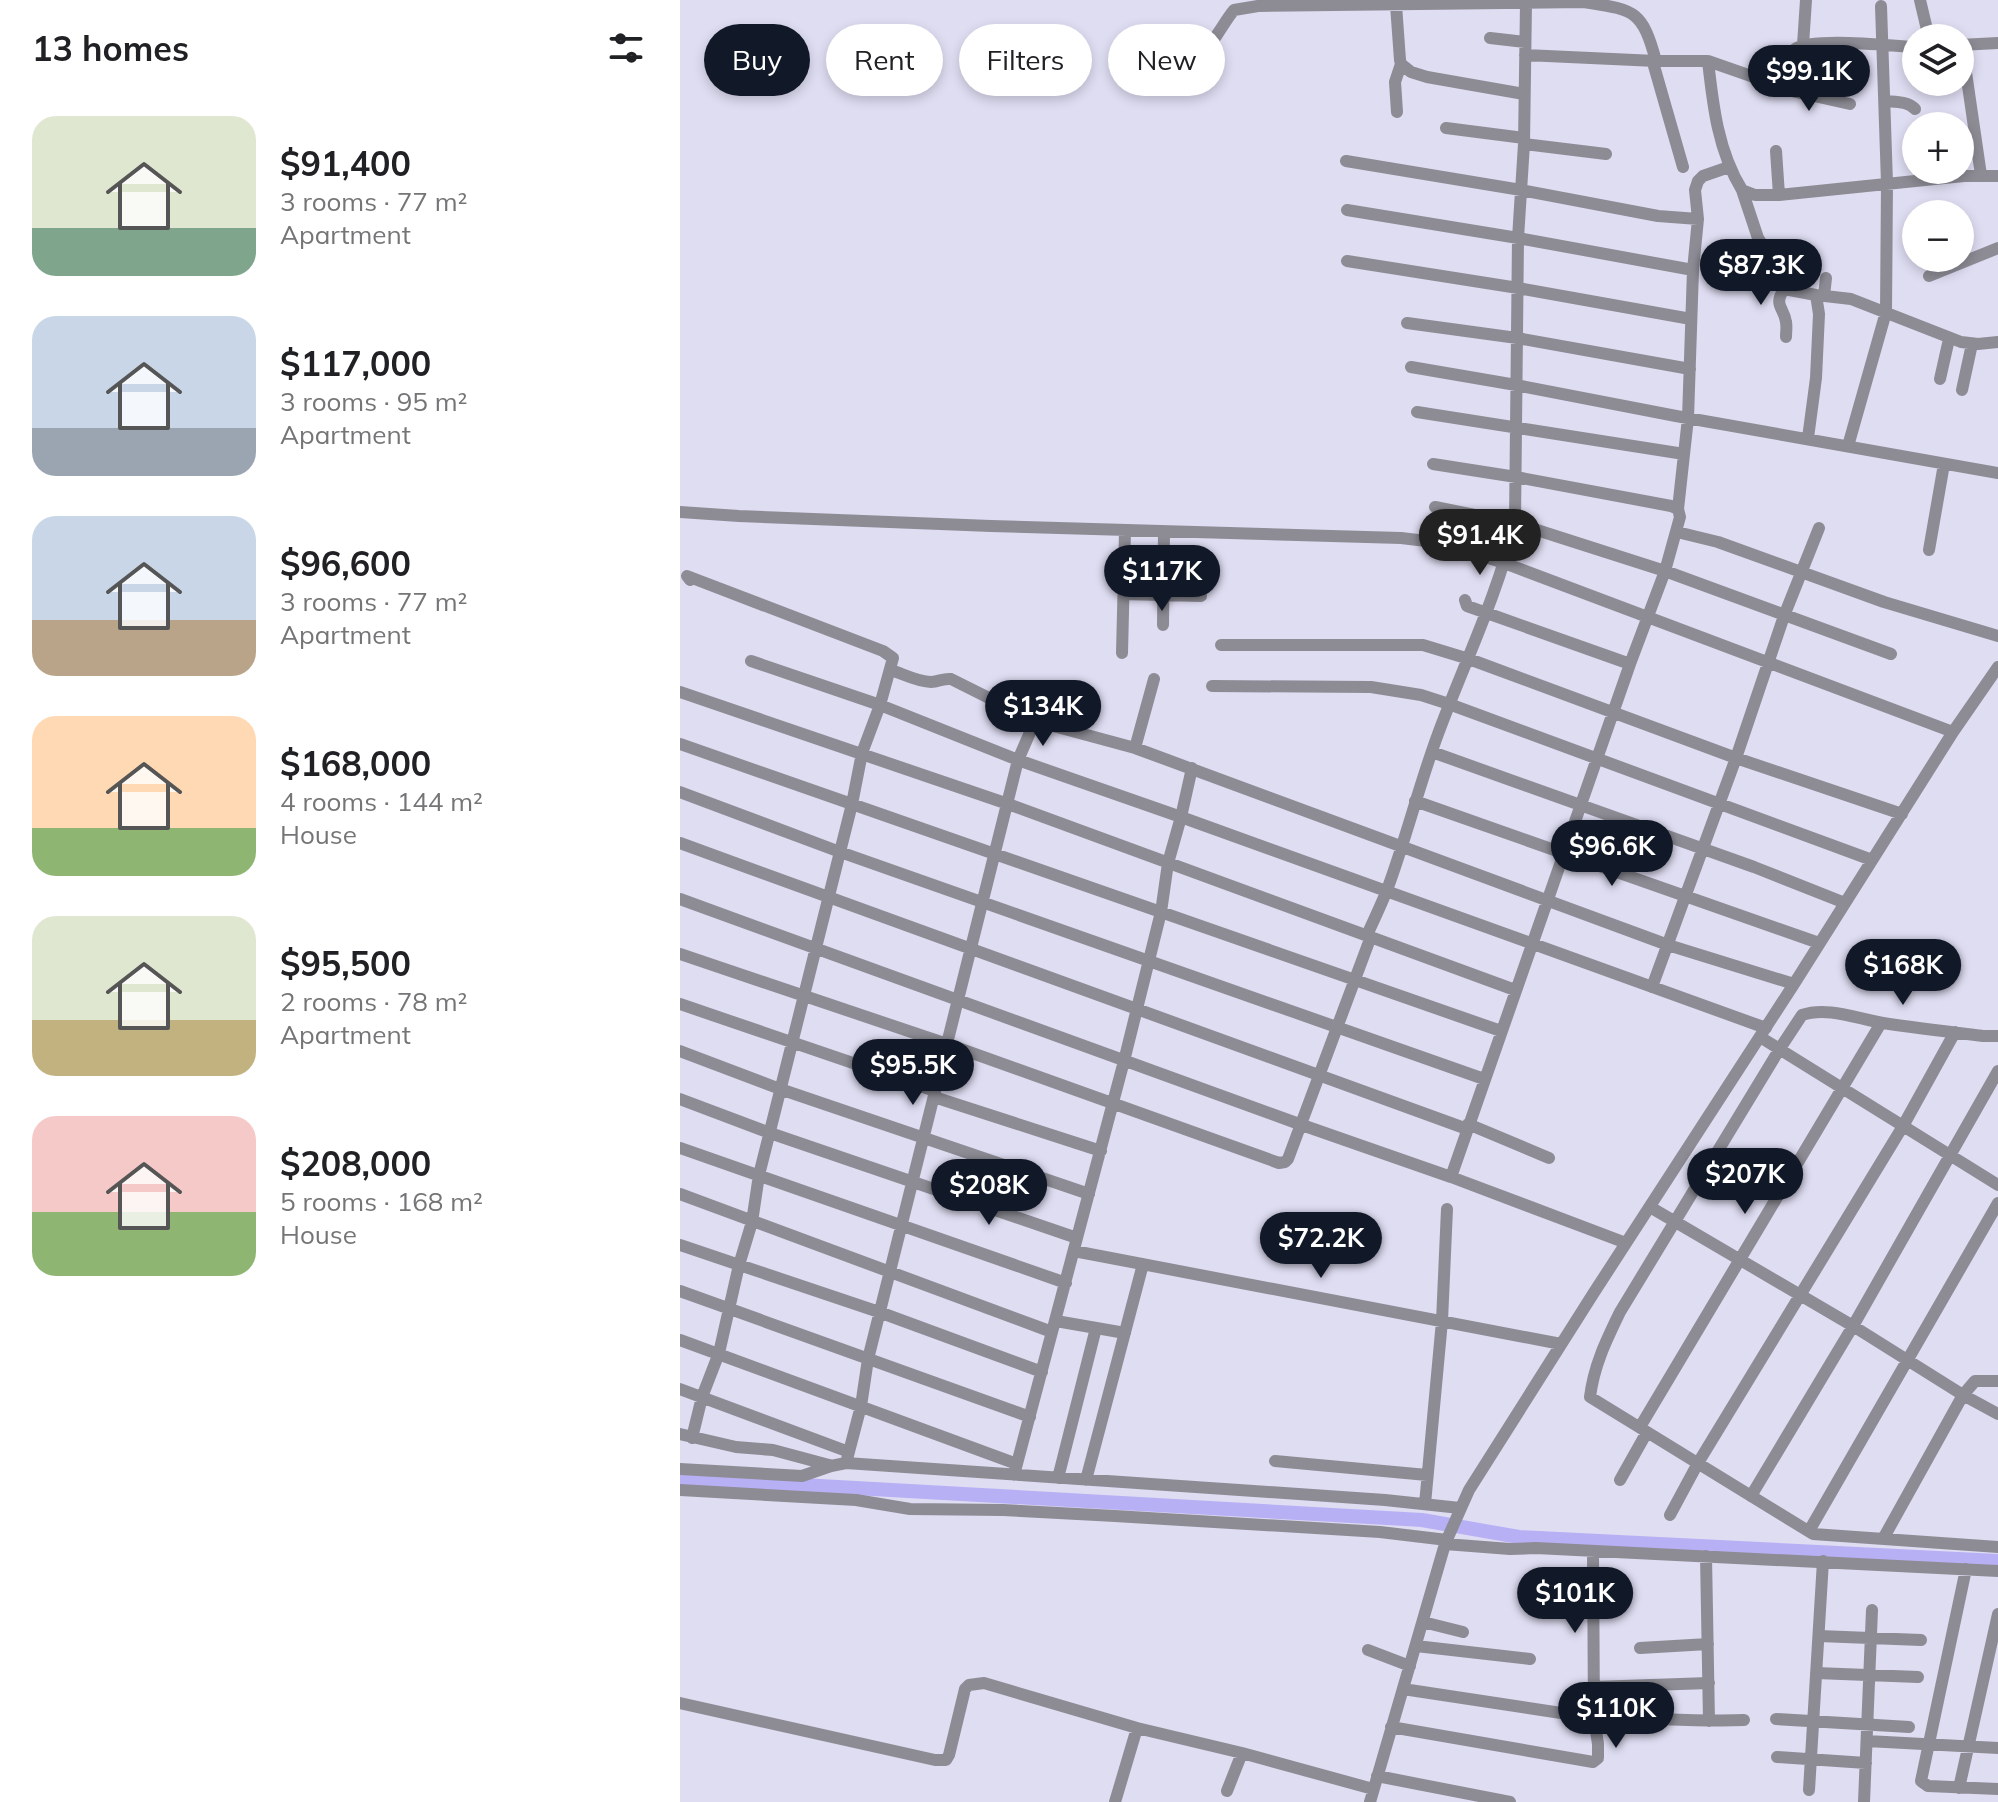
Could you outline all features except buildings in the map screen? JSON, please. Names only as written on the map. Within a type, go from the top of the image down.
[{"type":"street","points":[[1803,45],[1806,0]]},
{"type":"street","points":[[1920,0],[1926,24]]},
{"type":"street","points":[[1223,24],[1234,10],[1258,6],[1584,2],[1628,5],[1643,23],[1683,167]]},
{"type":"street","points":[[1367,935],[1386,891],[1449,704],[1504,563],[1515,523],[1518,238],[1524,141],[1526,3]]},
{"type":"street","points":[[1396,5],[1401,64],[1395,82],[1397,112]]},
{"type":"street","points":[[1848,446],[1886,312],[1887,183],[1881,6]]},
{"type":"street","points":[[1490,38],[1525,48],[1654,60],[1708,61],[1774,87],[1850,104]]},
{"type":"street","points":[[1774,87],[1777,74],[1788,55],[1803,45],[1838,43],[1902,47]]},
{"type":"street","points":[[1974,44],[1998,43]]},
{"type":"street","points":[[1708,61],[1718,126],[1729,167],[1742,190],[1758,238],[1784,289]]},
{"type":"street","points":[[1401,64],[1411,72],[1427,77],[1524,94]]},
{"type":"street","points":[[1969,96],[1981,175]]},
{"type":"street","points":[[1885,101],[1902,103],[1915,109]]},
{"type":"street","points":[[1446,128],[1606,154]]},
{"type":"street","points":[[1776,151],[1779,195]]},
{"type":"street","points":[[1346,161],[1658,216],[1698,219]]},
{"type":"street","points":[[1451,1177],[1677,532],[1688,418],[1693,270],[1698,219],[1695,190],[1703,176],[1729,167]]},
{"type":"street","points":[[1742,190],[1755,195],[1779,195],[1887,183],[1998,176]]},
{"type":"street","points":[[1347,210],[1693,270]]},
{"type":"street","points":[[1929,276],[1998,248]]},
{"type":"street","points":[[1347,261],[1691,319]]},
{"type":"street","points":[[1808,438],[1816,378],[1820,296],[1826,278]]},
{"type":"street","points":[[1784,289],[1851,299],[1949,339],[1972,344],[1998,342]]},
{"type":"street","points":[[1784,289],[1780,294],[1779,306],[1786,319],[1786,337]]},
{"type":"street","points":[[1407,323],[1517,338],[1690,369]]},
{"type":"street","points":[[1940,379],[1949,339]]},
{"type":"street","points":[[1962,390],[1972,344]]},
{"type":"street","points":[[1411,367],[1998,473]]},
{"type":"street","points":[[1417,412],[1684,454]]},
{"type":"street","points":[[1433,464],[1678,509]]},
{"type":"street","points":[[1929,550],[1944,464]]},
{"type":"street","points":[[1435,507],[1515,523],[1665,571],[1891,654]]},
{"type":"street","points":[[680,512],[1125,531],[1401,538],[1443,543],[1504,563],[1953,732]]},
{"type":"street","points":[[1652,987],[1784,616],[1819,528]]},
{"type":"street","points":[[1122,653],[1125,531]]},
{"type":"street","points":[[1163,625],[1164,532]]},
{"type":"street","points":[[1677,532],[1718,542],[1884,602],[1998,636]]},
{"type":"street","points":[[690,580],[687,576],[883,651],[893,658],[862,753],[719,1353],[686,1436],[736,1447],[773,1450],[831,1466]]},
{"type":"street","points":[[1124,594],[1201,596]]},
{"type":"street","points":[[1465,600],[1467,606],[1630,664]]},
{"type":"street","points":[[1221,645],[1423,645],[1469,659],[1736,758],[1902,814]]},
{"type":"street","points":[[751,661],[880,705],[1018,760],[1652,987],[1769,1041],[1998,1185]]},
{"type":"street","points":[[891,670],[928,682],[946,677],[1035,721],[1135,748],[1668,945],[1794,984]]},
{"type":"street","points":[[1997,670],[1953,732],[1794,984],[1769,1041],[1598,1356],[1590,1397],[1811,1535],[1998,1547]]},
{"type":"street","points":[[1135,748],[1154,679]]},
{"type":"street","points":[[1212,686],[1371,687],[1421,695],[1872,860]]},
{"type":"street","points":[[680,692],[1008,804],[1515,990]]},
{"type":"street","points":[[680,1469],[802,1476],[848,1457],[879,1312],[994,854],[1018,760],[1035,721]]},
{"type":"street","points":[[680,744],[1501,1031]]},
{"type":"street","points":[[1432,752],[1845,903]]},
{"type":"street","points":[[1015,1470],[1113,1105],[1161,912],[1168,863],[1192,768]]},
{"type":"street","points":[[680,792],[840,852],[1484,1079]]},
{"type":"street","points":[[1415,801],[1819,943]]},
{"type":"street","points":[[680,843],[1468,1126],[1549,1158]]},
{"type":"street","points":[[680,899],[1626,1243]]},
{"type":"street","points":[[680,954],[947,1044],[1283,1163],[1288,1159],[1302,1125],[1338,1028],[1370,939],[1367,935]]},
{"type":"street","points":[[680,1004],[1101,1151]]},
{"type":"street","points":[[680,1703],[946,1760],[965,1689],[977,1683],[993,1685],[1137,1728],[1242,1753],[1371,1796],[1447,1540],[1469,1490],[1626,1243],[1654,1210],[1769,1041],[1808,1013],[1998,1036]]},
{"type":"street","points":[[1620,1480],[1643,1429],[1739,1260],[1881,1023]]},
{"type":"street","points":[[1670,1515],[1698,1463],[1903,1126],[1955,1032]]},
{"type":"street","points":[[680,1051],[780,1089],[1089,1194]]},
{"type":"street","points":[[1751,1496],[1853,1326],[1998,1071]]},
{"type":"street","points":[[680,1099],[912,1183],[1077,1238]]},
{"type":"street","points":[[680,1148],[1066,1283]]},
{"type":"street","points":[[680,1194],[890,1273],[1054,1327],[1096,1328],[1125,1333]]},
{"type":"street","points":[[1811,1535],[1998,1203]]},
{"type":"street","points":[[1425,1504],[1442,1321],[1447,1209]]},
{"type":"street","points":[[1654,1210],[1998,1414]]},
{"type":"street","points":[[680,1245],[879,1312],[1042,1372]]},
{"type":"street","points":[[1074,1251],[1561,1344]]},
{"type":"street","points":[[1086,1480],[1143,1264]]},
{"type":"street","points":[[680,1291],[1030,1417]]},
{"type":"street","points":[[1058,1478],[1096,1328]]},
{"type":"street","points":[[680,1340],[861,1406],[1015,1470]]},
{"type":"street","points":[[1883,1539],[1963,1395],[1975,1381],[1998,1381]]},
{"type":"street","points":[[680,1389],[848,1457],[1015,1470],[1058,1478],[1385,1500],[1459,1511]]},
{"type":"street","points":[[1275,1461],[1427,1475]]},
{"type":"street","points":[[680,1490],[856,1500],[910,1509],[1003,1510],[1380,1532],[1510,1549],[1815,1560],[1998,1571]]},
{"type":"street","points":[[1391,1727],[1593,1762],[1598,1758],[1593,1687],[1593,1552]]},
{"type":"street","points":[[1706,1556],[1709,1721]]},
{"type":"street","points":[[1809,1790],[1819,1636],[1815,1560]]},
{"type":"street","points":[[1966,1569],[1921,1781],[1928,1786],[1998,1789]]},
{"type":"street","points":[[1864,1802],[1872,1610]]},
{"type":"street","points":[[1959,1788],[1998,1614]]},
{"type":"street","points":[[1423,1622],[1463,1632]]},
{"type":"street","points":[[1819,1636],[1921,1640]]},
{"type":"street","points":[[1640,1648],[1708,1644]]},
{"type":"street","points":[[1416,1646],[1530,1659]]},
{"type":"street","points":[[1368,1650],[1410,1666]]},
{"type":"street","points":[[1816,1673],[1918,1677]]},
{"type":"street","points":[[1593,1687],[1709,1683]]},
{"type":"street","points":[[1403,1689],[1594,1718],[1744,1720]]},
{"type":"street","points":[[1776,1719],[1909,1727]]},
{"type":"street","points":[[1115,1802],[1137,1728]]},
{"type":"street","points":[[1867,1741],[1998,1748]]},
{"type":"street","points":[[1227,1791],[1242,1753]]},
{"type":"street","points":[[1777,1757],[1866,1763]]},
{"type":"street","points":[[1377,1776],[1510,1802]]},
{"type":"waterway","points":[[680,1478],[1422,1520],[1519,1537],[1998,1561]]}]
